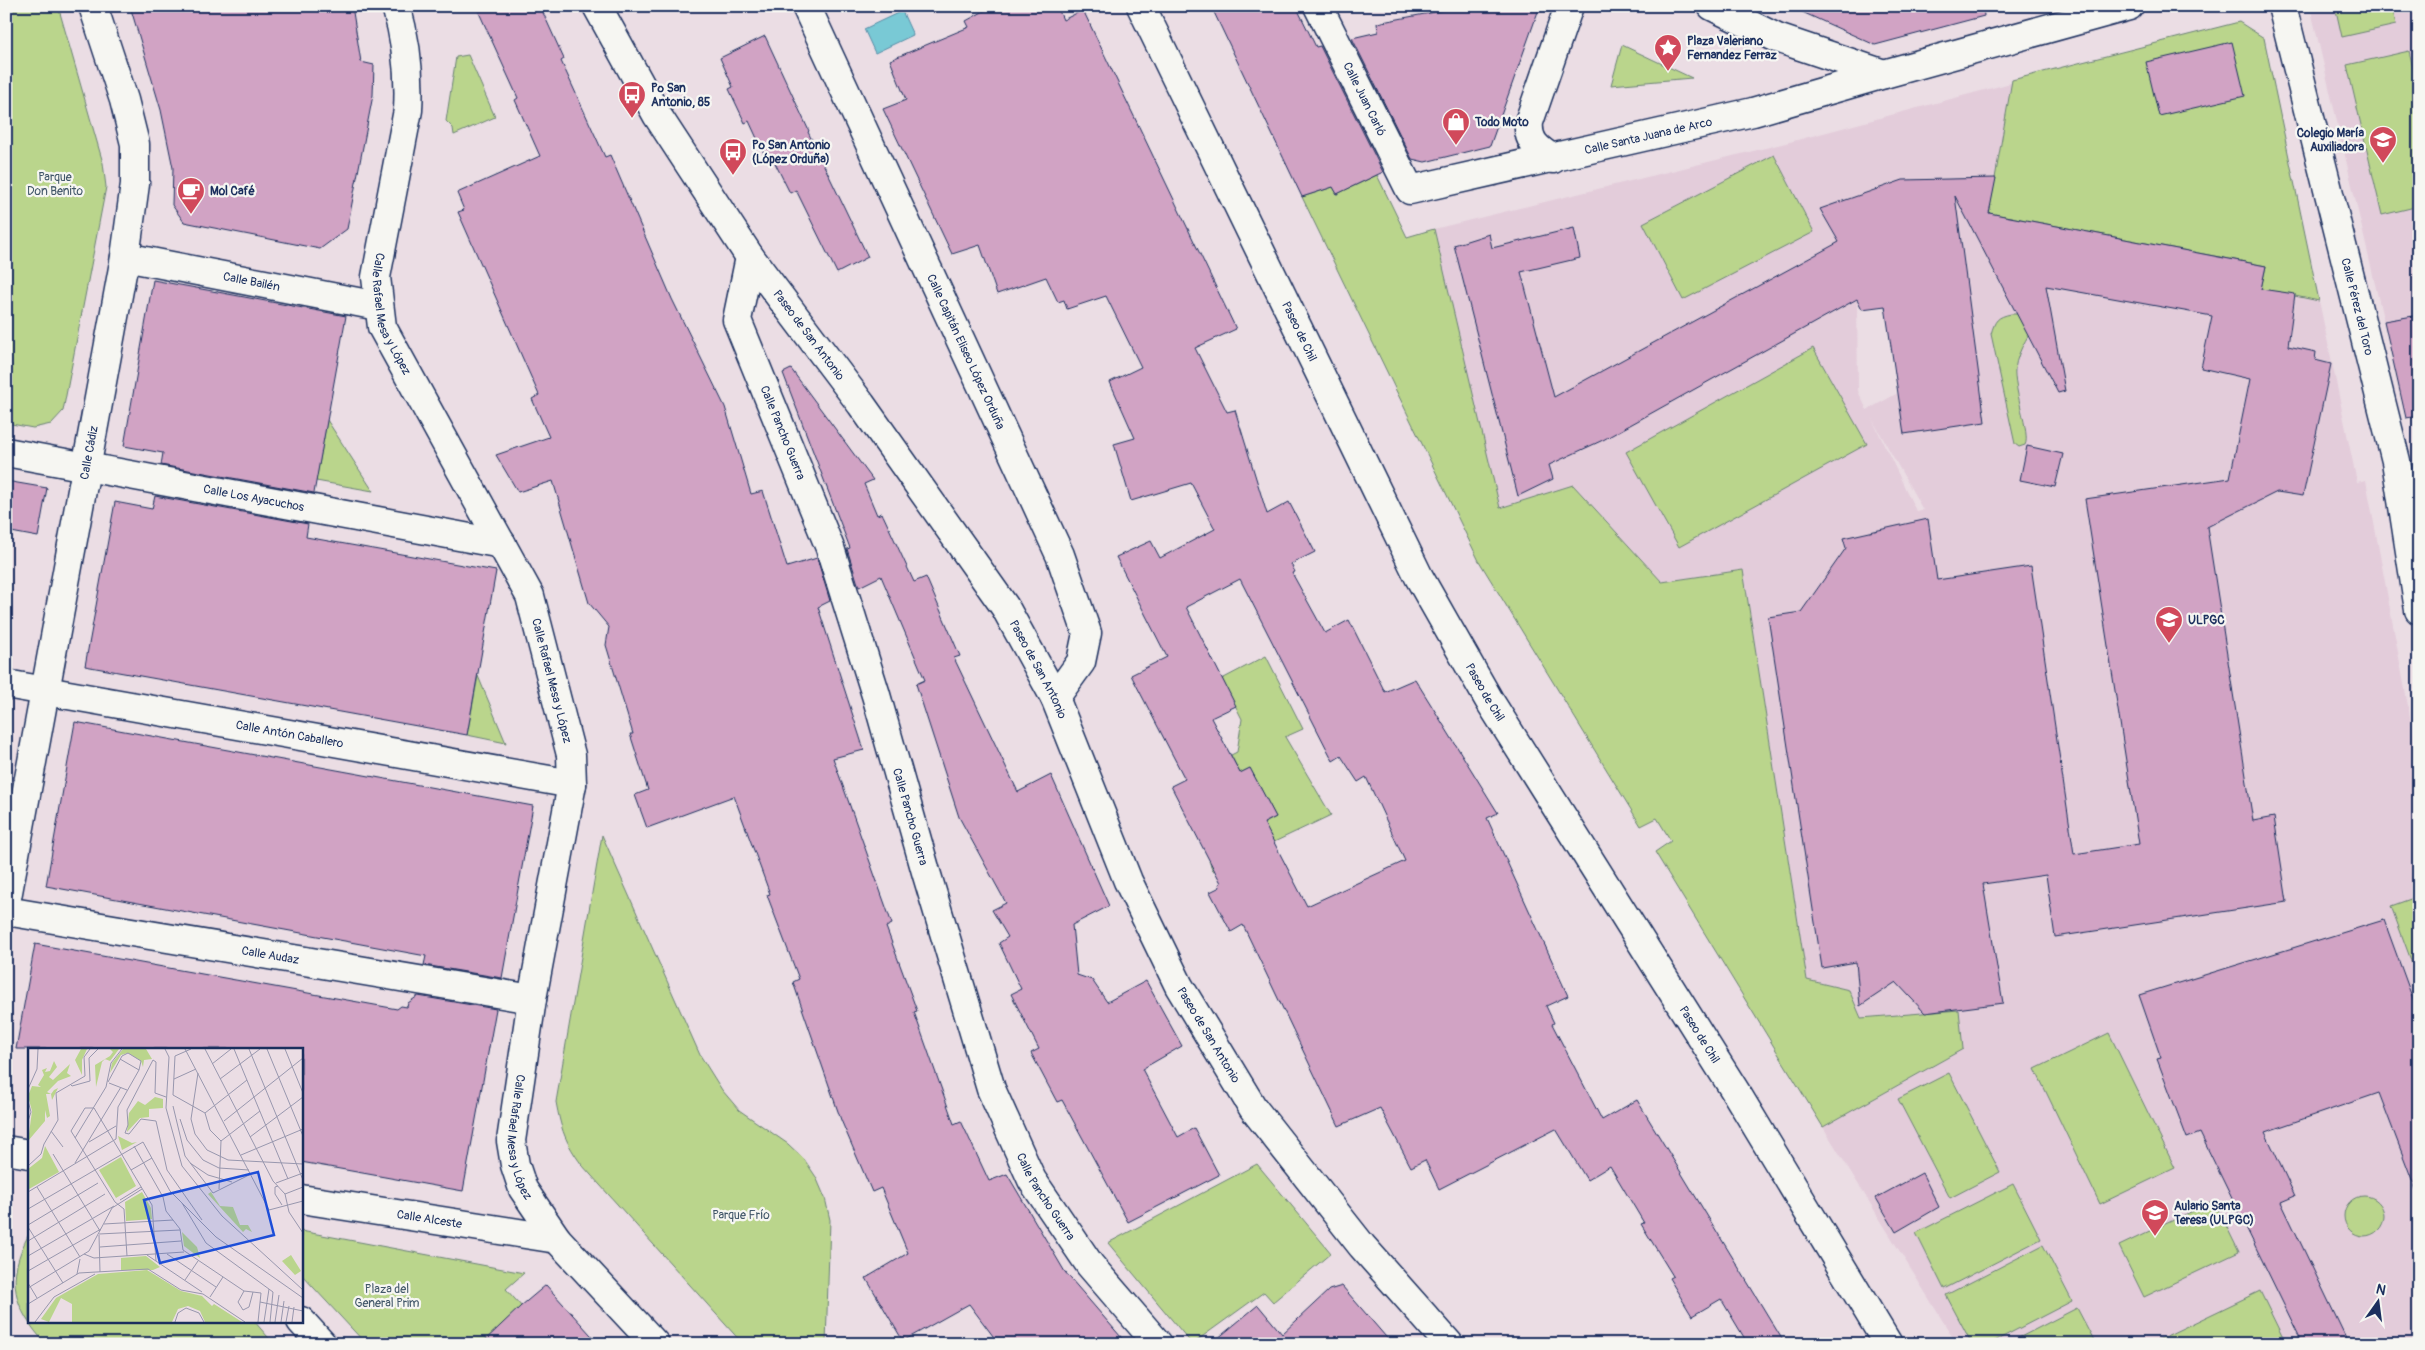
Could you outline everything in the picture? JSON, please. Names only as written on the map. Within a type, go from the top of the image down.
[{"type":"street","name":"Calle Cádiz","points":[[6,903],[125,257],[135,184],[136,144],[124,100],[93,6]]},
{"type":"street","name":"Calle Rafael Mesa y López","points":[[396,6],[402,26],[410,85],[408,110],[376,277],[382,327],[530,596],[571,755],[572,784],[532,999],[512,1141],[515,1165],[523,1188],[557,1238],[654,1344]]},
{"type":"street","name":"Paseo de San Antonio","points":[[597,6],[656,115],[750,257],[860,404],[1005,607],[1055,698],[1128,881],[1179,986],[1248,1100],[1362,1246],[1449,1344]]},
{"type":"street","name":"Calle Capitán Eliseo López Orduña","points":[[806,6],[1060,555],[1087,633],[1081,662],[1055,698]]},
{"type":"street","name":"Paseo de Chil","points":[[1141,6],[1419,578],[1489,700],[1732,1085],[1888,1344]]},
{"type":"street","name":"Calle Juan Carló","points":[[1318,6],[1410,190]]},
{"type":"street","points":[[1553,159],[1535,146],[1528,134],[1529,122],[1569,6]]},
{"type":"street","points":[[1712,6],[1777,38],[1884,74]]},
{"type":"street","name":"Calle Santa Juana de Arco","points":[[1410,190],[1753,112],[2129,6]]},
{"type":"street","name":"Calle Pérez del Toro","points":[[2280,9],[2407,460],[2419,610]]},
{"type":"street","name":"Calle Bailén","points":[[125,257],[378,306]]},
{"type":"street","name":"Calle Pancho Guerra","points":[[750,257],[737,320],[830,548],[876,695],[990,1089],[1032,1180],[1090,1265],[1158,1344]]},
{"type":"street","name":"Calle Los Ayacuchos","points":[[6,452],[502,544]]},
{"type":"street","name":"Calle Antón Caballero","points":[[6,684],[572,784]]},
{"type":"street","name":"Calle Audaz","points":[[6,911],[532,999]]},
{"type":"street","points":[[6,1150],[28,1154]]},
{"type":"street","name":"Calle Alceste","points":[[302,1199],[557,1238]]},
{"type":"street","points":[[302,1322],[322,1344]]},
{"type":"shaded area","name":"Colegio María Auxiliadora","points":[[2310,6],[2419,6],[2419,421],[2404,408]]},
{"type":"shaded area","name":"ULPGC","points":[[2239,22],[2264,38],[2357,482],[2366,480],[2419,765],[2419,828],[2412,874],[2419,874],[2419,1344],[1957,1344],[1823,1127],[1963,1049],[1959,1010],[1861,1018],[1849,990],[1807,980],[1743,570],[1662,582],[1573,485],[1499,508],[1434,229],[1786,143]],"holes":[[[1857,300],[1862,309],[1885,306],[1898,393],[1867,410],[1858,391]],[[1872,419],[1923,510],[1916,511]]]},
{"type":"green space","name":"Parque Don Benito","points":[[6,6],[58,6],[103,163],[106,187],[63,411],[51,424],[33,428],[6,423]]},
{"type":"green space","points":[[2335,6],[2392,6],[2396,25],[2342,37]]},
{"type":"green space","points":[[2239,22],[2264,38],[2319,301],[2261,289],[2266,266],[1989,213],[2012,80]]},
{"type":"green space","points":[[1622,45],[1692,78],[1611,85]]},
{"type":"green space","points":[[2409,51],[2419,93],[2419,206],[2382,215],[2347,65]]},
{"type":"green space","points":[[468,55],[495,117],[454,135],[453,128],[446,121],[456,57]]},
{"type":"green space","points":[[1774,155],[1814,232],[1683,300],[1643,223]]},
{"type":"green space","points":[[1377,175],[1407,237],[1434,229],[1500,508],[1573,485],[1662,582],[1743,570],[1807,980],[1849,990],[1861,1018],[1959,1010],[1963,1049],[1823,1127],[1655,852],[1671,841],[1657,818],[1641,826],[1479,561],[1302,197],[1333,187],[1337,194]]},
{"type":"green space","points":[[2011,314],[2042,314],[2022,347],[2015,369],[2026,432],[2025,445],[2019,447],[2015,444],[1991,334],[1997,320]]},
{"type":"green space","points":[[1813,348],[1867,444],[1679,547],[1626,452]]},
{"type":"green space","points":[[327,420],[373,491],[316,481]]},
{"type":"green space","points":[[1266,656],[1303,729],[1285,737],[1331,815],[1213,871],[1209,861],[1255,838],[1252,830],[1276,817],[1250,768],[1240,773],[1231,755],[1237,752],[1242,719],[1222,679]]},
{"type":"green space","points":[[478,676],[506,743],[467,735]]},
{"type":"green space","name":"Parque Frío","points":[[602,835],[700,1055],[722,1090],[739,1110],[788,1144],[804,1159],[816,1177],[825,1198],[830,1220],[826,1344],[743,1344],[582,1165],[564,1135],[556,1102]]},
{"type":"green space","points":[[2419,896],[2419,982],[2391,906]]},
{"type":"green space","points":[[2109,1033],[2175,1168],[2100,1204],[2035,1069]]},
{"type":"green space","points":[[1949,1073],[2000,1172],[1950,1198],[1898,1099]]},
{"type":"green space","points":[[1257,1164],[1331,1253],[1273,1302],[1264,1292],[1192,1344],[1108,1243]]},
{"type":"green space","points":[[2013,1184],[2041,1239],[1944,1289],[1916,1233]]},
{"type":"green space","points":[[2368,1196],[2375,1199],[2381,1205],[2384,1216],[2383,1224],[2375,1233],[2368,1236],[2360,1236],[2353,1233],[2345,1224],[2344,1212],[2347,1205],[2356,1197]]},
{"type":"green space","points":[[2214,1201],[2239,1252],[2144,1297],[2119,1246]]},
{"type":"green space","name":"Plaza del General Prim","points":[[302,1231],[524,1273],[506,1289],[522,1307],[481,1344],[366,1344],[302,1275]]},
{"type":"green space","points":[[28,1236],[28,1321],[16,1292],[15,1279],[21,1250]]},
{"type":"green space","points":[[2043,1245],[2072,1301],[1989,1344],[1972,1344],[1946,1295]]},
{"type":"green space","points":[[2260,1291],[2286,1344],[2160,1344],[2158,1340]]},
{"type":"green space","points":[[2077,1308],[2096,1344],[2007,1344]]},
{"type":"green space","points":[[29,1322],[255,1322],[274,1344],[46,1344]]},
{"type":"water","points":[[902,11],[913,35],[875,53],[864,29]]},
{"type":"building","points":[[130,6],[352,6],[361,62],[374,65],[373,95],[347,229],[320,249],[184,222],[172,205],[173,168],[161,110]]},
{"type":"building","points":[[476,6],[540,6],[564,59],[561,61],[605,157],[610,155],[672,299],[725,407],[751,494],[763,491],[787,567],[817,558],[830,601],[818,607],[864,750],[833,758],[892,924],[886,927],[917,1011],[914,1012],[954,1124],[961,1121],[989,1181],[1007,1174],[1065,1272],[1127,1344],[999,1344],[969,1304],[903,1341],[866,1278],[908,1253],[881,1188],[872,1192],[841,1120],[793,982],[799,979],[767,895],[770,894],[734,796],[647,828],[635,795],[648,790],[630,734],[633,734],[606,645],[609,627],[589,603],[553,481],[518,492],[496,455],[549,437],[532,399],[539,395],[458,212],[464,210],[457,193],[540,156],[515,100],[518,98]]},
{"type":"building","points":[[993,6],[1057,6],[1063,20],[1083,10],[1236,329],[1195,348],[1227,412],[1235,410],[1267,514],[1289,502],[1315,552],[1291,564],[1295,572],[1292,573],[1325,633],[1349,620],[1385,692],[1415,679],[1498,813],[1487,818],[1568,996],[1546,1006],[1554,1023],[1552,1024],[1602,1120],[1637,1100],[1785,1344],[1748,1344],[1721,1299],[1692,1316],[1669,1278],[1673,1276],[1641,1224],[1644,1223],[1610,1166],[1587,1180],[1556,1129],[1439,1189],[1425,1160],[1411,1167],[1380,1108],[1339,1126],[1243,925],[1231,932],[1210,892],[1220,887],[1219,884],[1221,883],[1171,786],[1185,779],[1131,675],[1167,657],[1116,557],[1151,541],[1160,558],[1215,529],[1191,483],[1131,501],[1114,444],[1135,438],[1110,382],[1141,367],[1106,296],[1067,309],[1064,300],[1058,302],[1046,277],[997,294],[980,245],[952,254],[883,109],[906,100],[890,60],[969,27],[966,21]],"holes":[[[1240,579],[1333,761],[1341,756],[1358,782],[1366,777],[1405,861],[1307,906],[1264,823],[1276,817],[1250,768],[1240,773],[1211,718],[1236,706],[1186,607]]]},
{"type":"building","points":[[1211,6],[1296,6],[1316,47],[1320,46],[1383,172],[1337,194],[1333,187],[1302,197]]},
{"type":"building","points":[[1467,6],[1540,6],[1490,146],[1425,162],[1412,159],[1352,38],[1378,32],[1377,23]]},
{"type":"building","points":[[1789,6],[1983,6],[1984,16],[1875,45]]},
{"type":"building","points":[[765,36],[808,132],[868,257],[837,273],[796,190],[790,193],[772,157],[767,160],[749,121],[745,123],[729,89],[733,87],[720,58]]},
{"type":"building","points":[[2232,42],[2245,96],[2159,116],[2146,62]]},
{"type":"building","points":[[1996,178],[1989,213],[2266,266],[2261,289],[2295,294],[2288,346],[2316,352],[2315,360],[2331,364],[2303,496],[2277,492],[2207,527],[2253,821],[2274,817],[2287,902],[2055,937],[2046,875],[1983,884],[2003,1003],[1925,1013],[1896,982],[1860,1006],[1856,962],[1822,968],[1768,617],[1801,612],[1846,548],[1843,538],[1928,519],[1937,580],[2031,566],[2074,854],[2139,844],[2085,499],[2230,478],[2250,379],[2201,368],[2212,316],[2046,286],[2065,391],[2058,393],[1955,196],[1985,422],[1904,434],[1885,306],[1862,309],[1857,299],[1603,440],[1549,465],[1553,479],[1518,496],[1454,245],[1489,234],[1492,248],[1574,228],[1580,258],[1521,272],[1554,397],[1839,242],[1820,209],[1903,180]]},
{"type":"building","points":[[153,280],[346,316],[314,493],[161,465],[163,453],[124,446]]},
{"type":"building","points":[[2419,315],[2419,416],[2406,418],[2384,321]]},
{"type":"building","points":[[791,369],[873,480],[864,484],[877,515],[882,513],[914,582],[926,577],[960,656],[954,658],[1018,792],[1051,775],[1109,906],[1072,925],[1077,975],[1092,980],[1107,1002],[1146,981],[1182,1046],[1142,1069],[1178,1137],[1194,1128],[1219,1175],[1128,1222],[1062,1100],[1057,1102],[1031,1053],[1039,1049],[1011,994],[1021,989],[999,943],[1008,937],[992,910],[1006,903],[959,817],[916,684],[925,680],[881,576],[859,587],[847,549],[850,548],[783,373]]},
{"type":"building","points":[[2027,446],[2063,454],[2055,487],[2020,480]]},
{"type":"building","points":[[6,481],[47,488],[38,537],[6,531]]},
{"type":"building","points":[[155,496],[308,524],[306,537],[496,571],[467,735],[85,666],[115,502],[152,509]]},
{"type":"building","points":[[75,722],[533,806],[502,978],[424,965],[426,956],[46,886]]},
{"type":"building","points":[[2384,920],[2419,1016],[2419,1190],[2416,1190],[2379,1093],[2265,1132],[2295,1196],[2281,1202],[2349,1344],[2303,1344],[2200,1133],[2187,1138],[2157,1059],[2161,1058],[2139,995]]},
{"type":"building","points":[[35,944],[397,1009],[401,1006],[407,1007],[408,1003],[418,996],[496,1009],[463,1191],[302,1162],[302,1048],[16,1049]]},
{"type":"building","points":[[1922,1173],[1939,1207],[1896,1232],[1876,1198]]},
{"type":"building","points":[[546,1285],[599,1344],[481,1344],[521,1306]]},
{"type":"building","points":[[1342,1286],[1392,1344],[1211,1344],[1258,1305],[1282,1334],[1329,1290]]},
{"type":"place","name":"Plaza Valeriano Fernandez Ferraz","points":[[1668,72]]},
{"type":"place","name":"Pº San Antonio, 85","points":[[632,119]]},
{"type":"place","name":"Todo Moto","points":[[1456,146]]},
{"type":"place","name":"Colegio María Auxiliadora","points":[[2383,164]]},
{"type":"place","name":"Pº San Antonio (López Orduña)","points":[[733,176]]},
{"type":"place","name":"Mol Café","points":[[191,215]]},
{"type":"place","name":"ULPGC","points":[[2169,644]]},
{"type":"place","name":"Aulario Santa Teresa (ULPGC)","points":[[2155,1237]]}]
